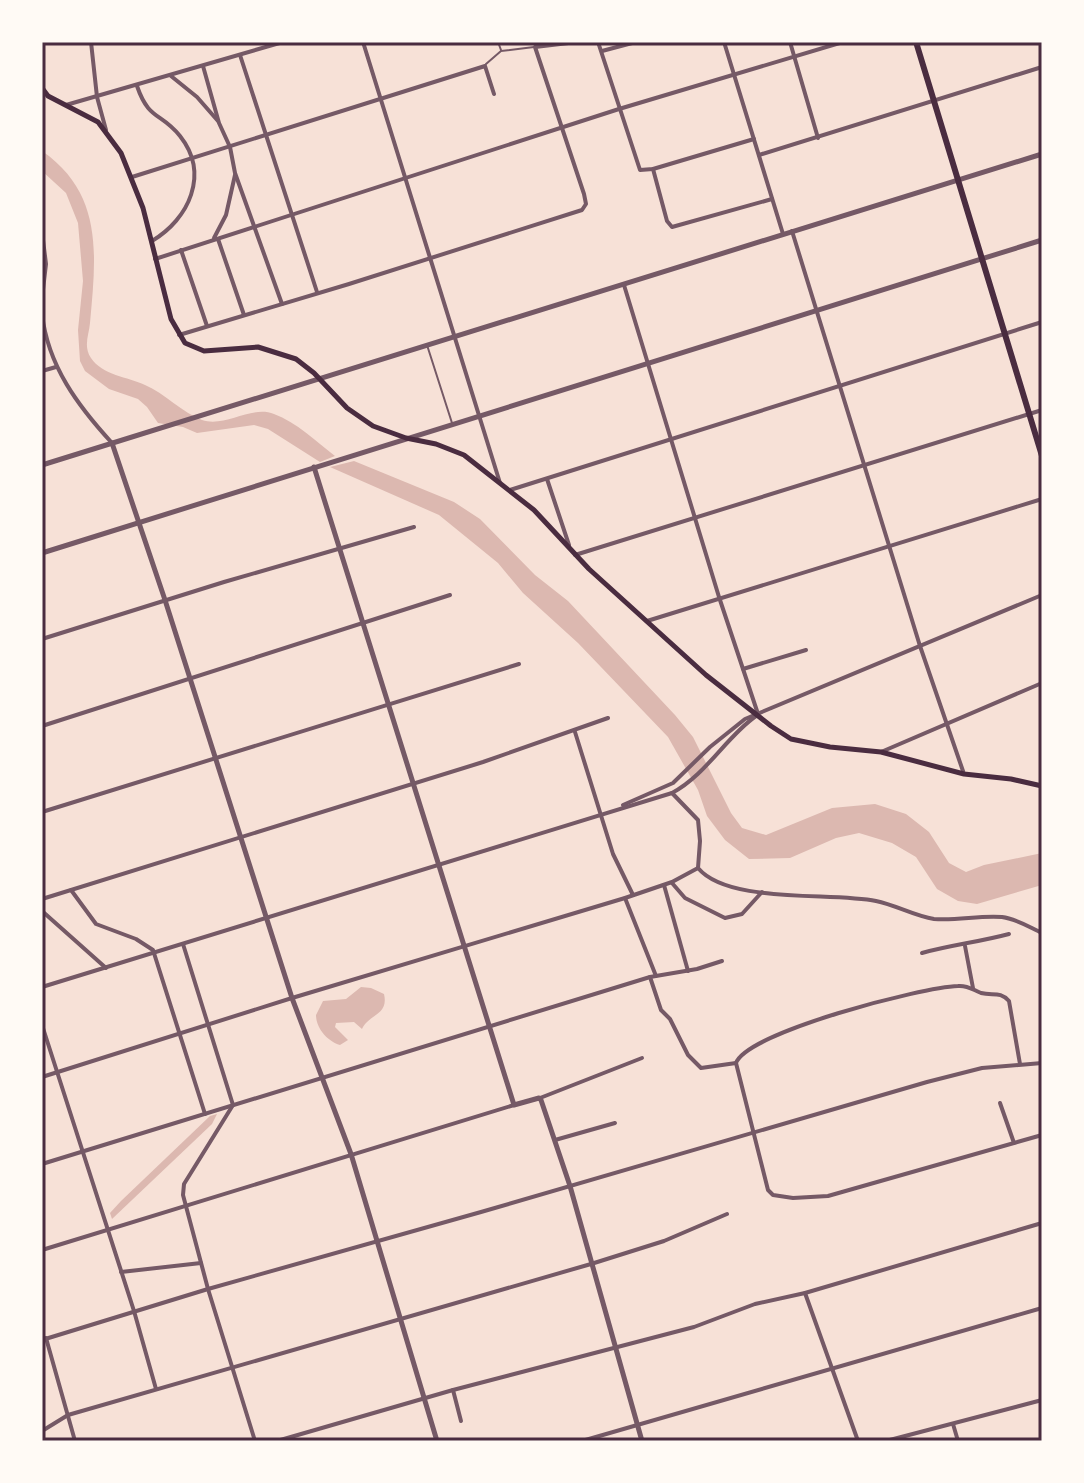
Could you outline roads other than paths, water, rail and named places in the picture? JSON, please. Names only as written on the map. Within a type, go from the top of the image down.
[{"type":"main road","points":[[916,42],[1042,456]]},
{"type":"main road","points":[[42,88],[48,96],[87,115],[106,130],[121,153],[143,208],[171,319],[185,343],[204,351],[258,347],[279,352],[296,359],[359,418],[373,426],[464,455],[534,510],[575,555],[706,675],[791,739],[881,752],[964,774],[1042,786]]},
{"type":"street","points":[[91,42],[97,97],[106,130]]},
{"type":"street","points":[[259,42],[266,48]]},
{"type":"street","points":[[66,105],[283,42]]},
{"type":"street","points":[[363,42],[500,483]]},
{"type":"street","points":[[179,335],[582,210],[586,204],[535,47],[577,42]]},
{"type":"street","points":[[598,42],[639,169],[653,169],[754,139]]},
{"type":"street","points":[[602,51],[636,42]]},
{"type":"street","points":[[724,42],[783,234]]},
{"type":"street","points":[[790,42],[818,138]]},
{"type":"street","points":[[155,259],[619,109],[843,42]]},
{"type":"street","points":[[240,55],[317,293]]},
{"type":"street","points":[[203,66],[219,123],[230,147],[235,173],[282,304]]},
{"type":"street","points":[[132,177],[485,66],[494,94]]},
{"type":"street","points":[[759,155],[1042,67]]},
{"type":"street","points":[[171,76],[197,97],[219,123]]},
{"type":"street","points":[[137,86],[144,105],[172,127],[187,146],[195,182],[187,207],[170,229],[150,242]]},
{"type":"street","points":[[42,465],[1042,154]]},
{"type":"street","points":[[653,169],[667,221],[672,227],[772,199]]},
{"type":"street","points":[[235,173],[226,215],[215,239],[244,315]]},
{"type":"street","points":[[792,231],[920,646],[964,774]]},
{"type":"street","points":[[42,232],[46,264],[42,298]]},
{"type":"street","points":[[42,553],[1042,240]]},
{"type":"street","points":[[181,250],[207,326]]},
{"type":"street","points":[[623,282],[758,714]]},
{"type":"street","points":[[42,314],[48,348],[56,367],[81,407],[112,443],[140,522],[292,998],[351,1154],[437,1441]]},
{"type":"street","points":[[510,491],[1042,322]]},
{"type":"street","points":[[42,371],[56,367]]},
{"type":"street","points":[[575,555],[1042,410]]},
{"type":"street","points":[[314,467],[514,1105]]},
{"type":"street","points":[[547,479],[569,546]]},
{"type":"street","points":[[647,621],[1042,499]]},
{"type":"street","points":[[42,639],[414,527]]},
{"type":"street","points":[[42,726],[450,595]]},
{"type":"street","points":[[619,807],[665,788],[745,719],[1042,595]]},
{"type":"street","points":[[743,669],[806,650]]},
{"type":"street","points":[[42,812],[519,664]]},
{"type":"street","points":[[881,752],[1042,683]]},
{"type":"street","points":[[42,987],[439,862],[672,793],[686,784],[758,714]]},
{"type":"street","points":[[42,899],[575,732],[608,718]]},
{"type":"street","points":[[575,732],[613,854],[633,895]]},
{"type":"street","points":[[672,793],[698,820],[698,868]]},
{"type":"street","points":[[42,1077],[625,898],[672,882],[698,868]]},
{"type":"street","points":[[698,868],[713,881],[735,888],[878,901],[936,919],[1002,917],[1021,922],[1042,933]]},
{"type":"street","points":[[672,882],[685,898],[725,918],[742,914],[762,892]]},
{"type":"street","points":[[664,885],[688,971]]},
{"type":"street","points":[[71,890],[96,924],[149,945],[155,952],[205,1114]]},
{"type":"street","points":[[625,898],[653,976],[661,1010],[670,1019],[688,1055],[696,1066],[706,1069],[736,1063]]},
{"type":"street","points":[[42,911],[106,968]]},
{"type":"street","points":[[922,953],[1009,934]]},
{"type":"street","points":[[183,943],[233,1105],[184,1184],[184,1205],[255,1441]]},
{"type":"street","points":[[965,946],[973,988]]},
{"type":"street","points":[[42,1164],[653,976],[688,971],[722,961]]},
{"type":"street","points":[[1020,1064],[1009,1001],[1000,994],[958,986],[902,995],[776,1034],[739,1055],[736,1063],[769,1192],[773,1195],[793,1198],[828,1196],[1042,1135]]},
{"type":"street","points":[[42,1025],[156,1389]]},
{"type":"street","points":[[42,1250],[540,1098],[642,1058]]},
{"type":"street","points":[[75,1441],[44,1339],[378,1239],[945,1077],[982,1068],[1042,1063]]},
{"type":"street","points":[[540,1098],[570,1186],[642,1441]]},
{"type":"street","points":[[1000,1103],[1014,1143]]},
{"type":"street","points":[[555,1140],[615,1123]]},
{"type":"street","points":[[42,1431],[68,1415],[591,1264],[664,1241],[727,1214]]},
{"type":"street","points":[[277,1441],[453,1390],[694,1327],[755,1304],[805,1293],[1042,1223]]},
{"type":"street","points":[[121,1272],[201,1263]]},
{"type":"street","points":[[805,1293],[858,1441]]},
{"type":"street","points":[[582,1441],[1042,1308]]},
{"type":"street","points":[[453,1390],[461,1421]]},
{"type":"street","points":[[886,1441],[1042,1400]]},
{"type":"street","points":[[952,1423],[958,1441]]},
{"type":"lane","points":[[498,42],[501,51]]},
{"type":"lane","points":[[485,66],[501,51],[535,47]]},
{"type":"lane","points":[[427,344],[453,424]]}]
